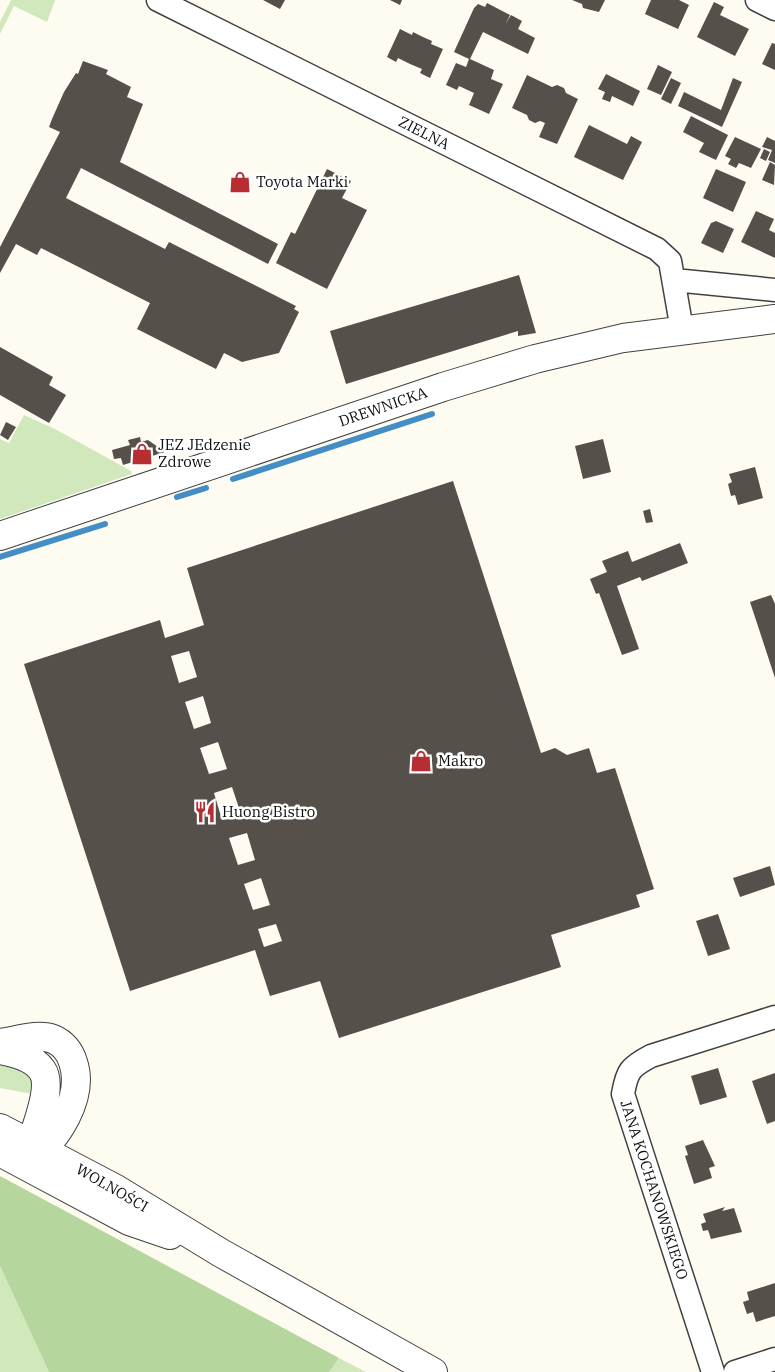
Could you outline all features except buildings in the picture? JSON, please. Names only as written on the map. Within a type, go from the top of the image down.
[{"type":"street","name":"ZIELNA","points":[[158,0],[657,249],[670,261],[682,330]]},
{"type":"street","points":[[757,0],[775,9]]},
{"type":"street","points":[[674,280],[775,290]]},
{"type":"street","name":"DREWNICKA","points":[[0,536],[515,365],[607,341],[775,319]]},
{"type":"street","name":"JANA KOCHANOWSKIEGO","points":[[713,1372],[623,1094],[626,1076],[634,1065],[651,1056],[775,1017]]},
{"type":"street","points":[[0,1043],[42,1037],[54,1039],[64,1046],[71,1056],[76,1070],[77,1091],[56,1132],[24,1153]]},
{"type":"street","points":[[0,1050],[23,1056],[34,1062],[44,1074],[47,1083],[45,1096],[24,1153]]},
{"type":"street","name":"WOLNOŚCI","points":[[0,1128],[24,1153],[116,1189],[221,1253],[433,1372]]},
{"type":"street","points":[[735,1372],[775,1359]]},
{"type":"green space","points":[[11,0],[55,0],[47,22],[14,6],[0,34],[0,22]]},
{"type":"green space","points":[[24,415],[55,429],[131,471],[132,474],[0,519],[0,439],[9,443]]},
{"type":"green space","points":[[0,1058],[30,1071],[38,1095],[0,1088]]},
{"type":"green space","points":[[0,1176],[339,1358],[329,1372],[49,1372],[0,1266]]},
{"type":"green space","points":[[0,1266],[49,1372],[0,1372]]},
{"type":"green space","points":[[339,1358],[366,1372],[329,1372]]},
{"type":"waterway","points":[[233,479],[432,414]]},
{"type":"waterway","points":[[177,497],[206,488]]},
{"type":"waterway","points":[[0,557],[105,524]]},
{"type":"place","name":"Toyota Marki","points":[[240,182]]},
{"type":"place","name":"JEZ JEdzenie Zdrowe","points":[[142,454]]},
{"type":"place","name":"Makro","points":[[421,761]]},
{"type":"place","name":"Huong Bistro","points":[[205,812]]}]
